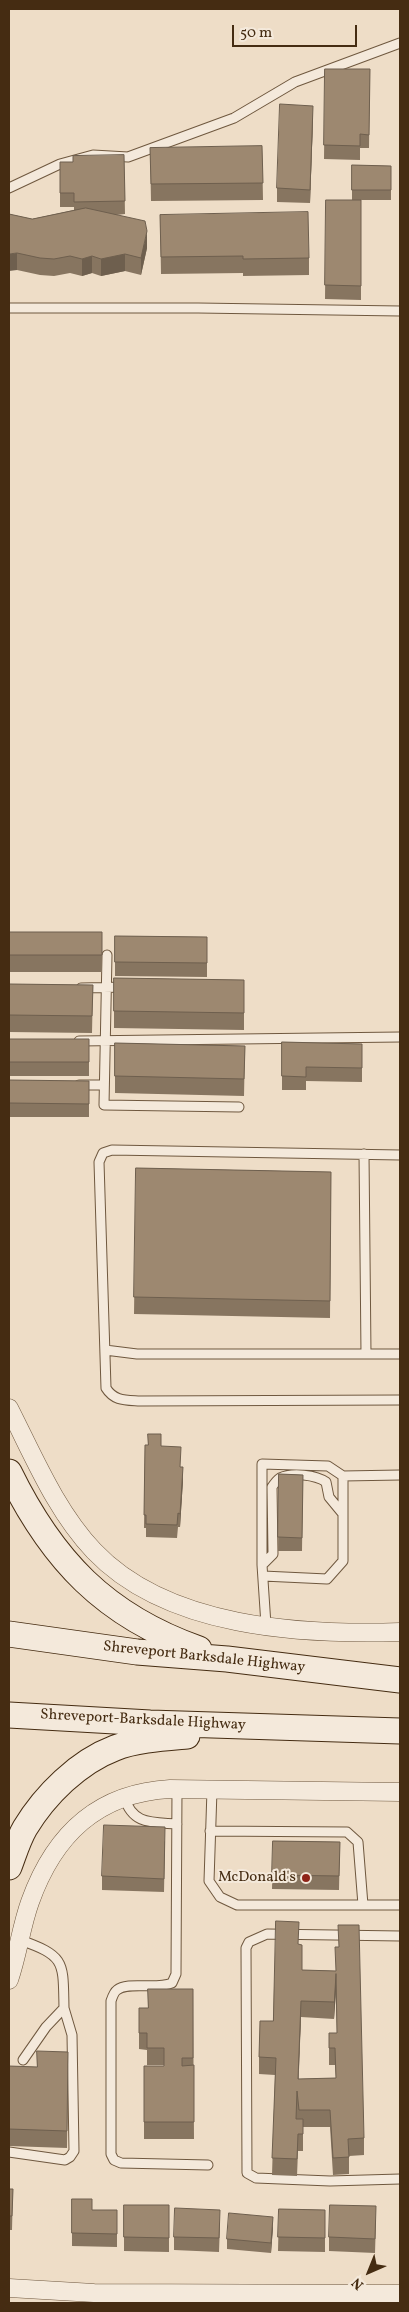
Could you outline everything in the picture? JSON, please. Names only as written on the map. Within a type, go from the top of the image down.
[{"type":"main road","points":[[9,1472],[22,1499],[45,1536],[81,1578],[115,1607],[146,1626],[175,1641],[227,1659]]},
{"type":"main road","name":"Shreveport Barksdale Highway","points":[[9,1634],[136,1652],[227,1659],[400,1680]]},
{"type":"main road","points":[[150,1723],[187,1709],[400,1716]]},
{"type":"main road","name":"Shreveport-Barksdale Highway","points":[[9,1715],[150,1723],[277,1727]]},
{"type":"main road","points":[[9,1867],[24,1829],[44,1801],[68,1777],[96,1757],[116,1747],[165,1738],[277,1727],[400,1731]]},
{"type":"street","points":[[9,1408],[52,1491],[71,1522],[94,1552],[132,1582],[165,1601],[214,1617],[266,1625],[362,1633],[400,1632]]},
{"type":"street","points":[[9,1980],[30,1903],[44,1867],[61,1842],[95,1811],[124,1797],[154,1790],[178,1789],[400,1792]]},
{"type":"street","points":[[9,2288],[94,2293],[400,2294]]},
{"type":"lane","points":[[9,188],[60,164],[93,155],[128,157],[234,118],[295,82],[400,43]]},
{"type":"lane","points":[[9,308],[198,308],[400,312]]},
{"type":"lane","points":[[107,955],[104,1105],[239,1107]]},
{"type":"lane","points":[[67,988],[135,987]]},
{"type":"lane","points":[[66,1042],[400,1037]]},
{"type":"lane","points":[[66,1085],[104,1085]]},
{"type":"lane","points":[[400,1155],[112,1150],[103,1153],[99,1162],[106,1388],[110,1396],[119,1400],[400,1400]]},
{"type":"lane","points":[[364,1154],[366,1354]]},
{"type":"lane","points":[[105,1350],[137,1354],[400,1354]]},
{"type":"lane","points":[[266,1625],[262,1565],[262,1464],[328,1466],[343,1476],[400,1475]]},
{"type":"lane","points":[[262,1565],[273,1554],[272,1487],[278,1478],[288,1476],[318,1477],[326,1482],[329,1497],[343,1514]]},
{"type":"lane","points":[[263,1576],[327,1579],[343,1561],[343,1476]]},
{"type":"lane","points":[[178,1789],[176,1974],[172,1983],[163,1987],[126,1986],[116,1990],[111,2001],[111,2154],[114,2160],[121,2163],[208,2165]]},
{"type":"lane","points":[[212,1790],[209,1881],[220,1896],[237,1905],[400,1905]]},
{"type":"lane","points":[[124,1797],[127,1808],[136,1818],[147,1822],[177,1824]]},
{"type":"lane","points":[[210,1831],[347,1832],[358,1842],[363,1905]]},
{"type":"lane","points":[[400,1936],[267,1934],[249,1942],[246,1948],[246,2034],[247,2173],[256,2178],[330,2181],[400,2179]]},
{"type":"lane","points":[[9,2152],[65,2160],[74,2151],[72,2035],[64,2008],[63,1970],[56,1956],[42,1948],[20,1940]]},
{"type":"lane","points":[[23,2060],[46,2027],[64,2008]]},
{"type":"building","points":[[325,69],[370,69],[369,135],[360,134],[360,146],[324,145]]},
{"type":"building","points":[[280,104],[313,106],[310,190],[277,188]]},
{"type":"building","points":[[262,146],[263,183],[151,184],[150,148]]},
{"type":"building","points":[[124,155],[125,201],[74,202],[74,193],[60,193],[60,162],[73,162],[73,156]]},
{"type":"building","points":[[352,165],[391,166],[391,190],[352,190]]},
{"type":"building","points":[[326,200],[361,200],[361,286],[325,285]]},
{"type":"building","points":[[86,208],[145,221],[147,231],[141,258],[125,254],[101,259],[92,256],[82,259],[70,256],[54,259],[17,253],[9,254],[9,214],[32,219]]},
{"type":"building","points":[[308,212],[309,258],[243,259],[243,256],[161,257],[160,215]]},
{"type":"building","points":[[9,932],[102,932],[102,955],[9,955]]},
{"type":"building","points":[[115,936],[207,937],[207,963],[115,962]]},
{"type":"building","points":[[114,978],[244,980],[244,1013],[114,1011]]},
{"type":"building","points":[[9,984],[93,985],[92,1016],[9,1015]]},
{"type":"building","points":[[9,1039],[89,1039],[89,1062],[9,1062]]},
{"type":"building","points":[[282,1042],[362,1044],[362,1068],[306,1067],[306,1077],[282,1076]]},
{"type":"building","points":[[115,1043],[245,1046],[244,1079],[115,1076]]},
{"type":"building","points":[[9,1080],[89,1081],[89,1104],[9,1103]]},
{"type":"building","points":[[136,1168],[331,1172],[330,1301],[134,1297]]},
{"type":"building","points":[[148,1434],[161,1434],[161,1446],[181,1447],[180,1467],[183,1467],[180,1514],[178,1513],[177,1525],[146,1524],[146,1515],[144,1515],[145,1445],[148,1445]]},
{"type":"building","points":[[279,1474],[303,1475],[302,1538],[278,1537]]},
{"type":"building","points":[[104,1825],[165,1827],[164,1879],[102,1876]]},
{"type":"building","points":[[273,1841],[340,1842],[339,1876],[272,1875]]},
{"type":"building","points":[[276,1921],[299,1922],[298,1944],[302,1945],[302,1970],[336,1971],[335,1947],[339,1947],[338,1925],[359,1925],[364,2138],[348,2139],[349,2157],[333,2158],[330,2110],[299,2110],[297,2091],[296,2119],[303,2119],[303,2134],[298,2134],[297,2159],[272,2158],[276,2058],[259,2057],[260,2021],[273,2021]],"holes":[[[336,1974],[337,2033],[329,2033],[329,2048],[335,2048],[336,2078],[298,2079],[301,2001],[334,2002]]]},
{"type":"building","points":[[148,1989],[193,1989],[193,2058],[182,2058],[182,2066],[194,2065],[194,2122],[144,2122],[144,2066],[164,2066],[164,2048],[147,2048],[147,2033],[139,2033],[139,2008],[148,2008]]},
{"type":"building","points":[[37,2051],[68,2052],[67,2131],[9,2129],[9,2066],[37,2067]]},
{"type":"building","points":[[9,2189],[13,2189],[12,2216],[9,2216]]},
{"type":"building","points":[[72,2199],[92,2199],[92,2210],[117,2210],[117,2234],[72,2233]]},
{"type":"building","points":[[124,2205],[169,2205],[169,2238],[124,2237]]},
{"type":"building","points":[[330,2205],[376,2206],[375,2239],[329,2237]]},
{"type":"building","points":[[175,2208],[220,2210],[219,2238],[174,2237]]},
{"type":"building","points":[[279,2209],[325,2210],[325,2238],[278,2237]]},
{"type":"building","points":[[229,2213],[273,2217],[271,2243],[227,2239]]},
{"type":"place","name":"McDonald's","points":[[306,1878]]}]
